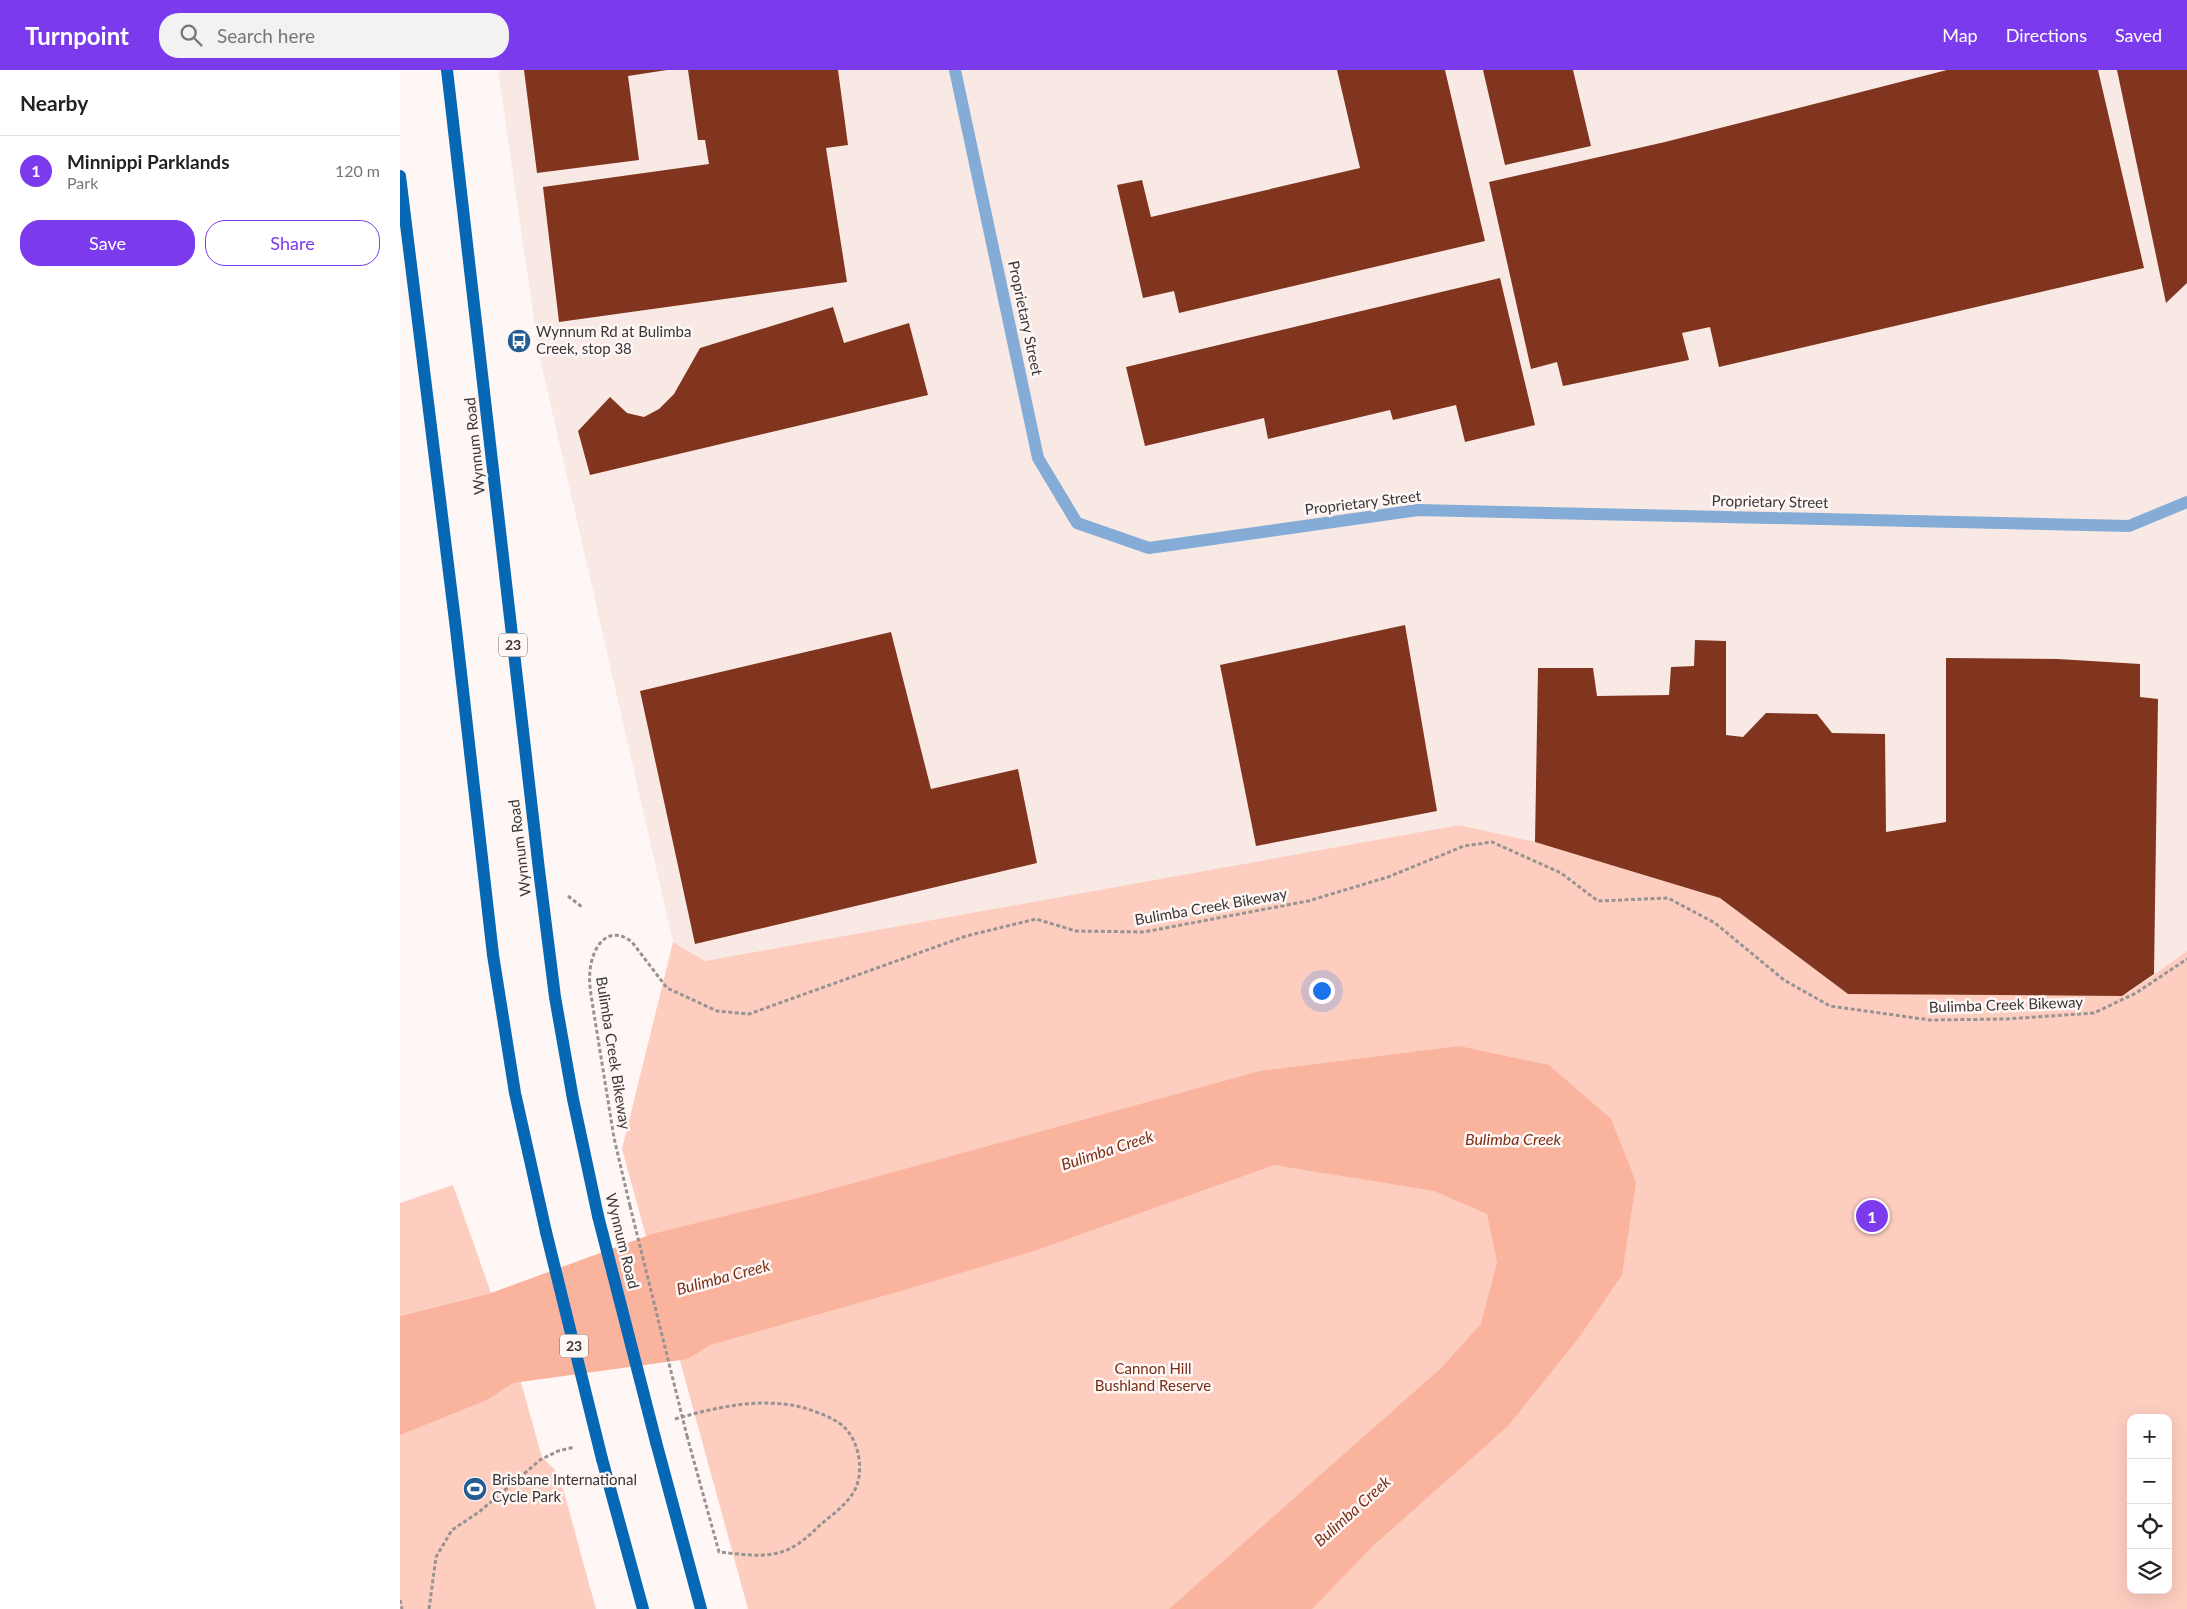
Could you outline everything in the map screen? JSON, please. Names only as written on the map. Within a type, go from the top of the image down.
[{"type":"main road","name":"Wynnum Road","points":[[447,70],[553,978],[573,1099],[598,1216],[701,1609]]},
{"type":"main road","name":"23","points":[[400,176],[455,620],[493,955],[515,1093],[546,1232],[602,1459],[643,1609]]},
{"type":"street","name":"Proprietary Street","points":[[955,70],[1038,458],[1077,523],[1149,548],[1418,510],[2129,526],[2187,502]]},
{"type":"path","name":"Bulimba Creek Bikeway","points":[[687,1436],[614,1138],[590,995],[589,972],[596,948],[610,936],[626,937],[632,942],[667,988],[717,1011],[749,1014],[966,936],[1036,919],[1076,931],[1144,932],[1308,901],[1388,876],[1464,846],[1492,842],[1561,873],[1598,901],[1668,898],[1715,923],[1784,980],[1830,1006],[1930,1020],[2006,1019],[2094,1014],[2136,993],[2187,958]]},
{"type":"path","points":[[400,1600],[402,1609]]},
{"type":"shaded area","points":[[498,70],[2187,70],[2187,951],[2122,996],[1848,994],[1720,898],[1459,825],[705,961],[673,942],[539,354]]},
{"type":"green space","name":"Cannon Hill Bushland Reserve","points":[[1459,825],[1535,842],[1720,898],[1848,994],[2128,993],[2187,951],[2187,1609],[748,1609],[622,1149],[673,942],[705,961]]},
{"type":"green space","points":[[453,1185],[491,1293],[400,1316],[400,1203]]},
{"type":"green space","name":"Brisbane International Cycle Park","points":[[507,1333],[542,1457],[559,1474],[596,1609],[400,1609],[400,1369]]},
{"type":"water","name":"Bulimba Creek","points":[[1459,1046],[1549,1065],[1611,1119],[1636,1182],[1622,1275],[1578,1339],[1508,1426],[1374,1545],[1312,1609],[1169,1609],[1440,1369],[1481,1324],[1497,1262],[1487,1214],[1434,1191],[1274,1165],[1037,1250],[710,1345],[688,1359],[513,1383],[487,1400],[400,1435],[400,1316],[491,1293],[652,1234],[810,1195],[1260,1071]]},
{"type":"building","points":[[524,70],[667,70],[628,76],[639,160],[537,173]]},
{"type":"building","points":[[688,70],[838,70],[848,145],[826,148],[847,282],[559,322],[543,187],[709,164],[705,140],[698,140]]},
{"type":"building","points":[[1337,70],[1445,70],[1485,241],[1179,313],[1174,291],[1143,298],[1117,185],[1142,180],[1151,217],[1360,168]]},
{"type":"building","points":[[1483,70],[1573,70],[1591,146],[1505,165]]},
{"type":"building","points":[[1947,70],[2098,70],[2144,268],[1719,367],[1710,327],[1682,333],[1689,360],[1563,386],[1557,362],[1531,369],[1489,182],[1665,142]]},
{"type":"building","points":[[2117,70],[2187,70],[2187,283],[2166,303]]},
{"type":"building","points":[[1500,278],[1535,425],[1465,442],[1456,405],[1393,420],[1390,410],[1268,439],[1264,418],[1145,446],[1126,367]]},
{"type":"building","points":[[833,307],[844,343],[909,323],[928,395],[590,475],[578,431],[610,397],[627,413],[644,417],[659,409],[674,394],[700,348]]},
{"type":"building","points":[[1405,625],[1437,811],[1256,846],[1220,665]]},
{"type":"building","points":[[891,632],[931,789],[1018,769],[1037,863],[695,944],[640,691]]},
{"type":"building","points":[[1695,640],[1726,641],[1726,735],[1743,737],[1766,713],[1817,714],[1832,733],[1885,734],[1886,832],[1946,822],[1946,658],[2058,659],[2140,664],[2140,697],[2158,699],[2154,974],[2122,996],[1848,994],[1720,898],[1535,842],[1538,668],[1593,668],[1597,696],[1669,695],[1671,667],[1694,666]]},
{"type":"place","name":"Wynnum Rd at Bulimba Creek, stop 38","points":[[519,341]]},
{"type":"place","name":"Minnippi Parklands","points":[[1872,1216]]},
{"type":"place","name":"Brisbane International Cycle Park","points":[[475,1489]]}]
